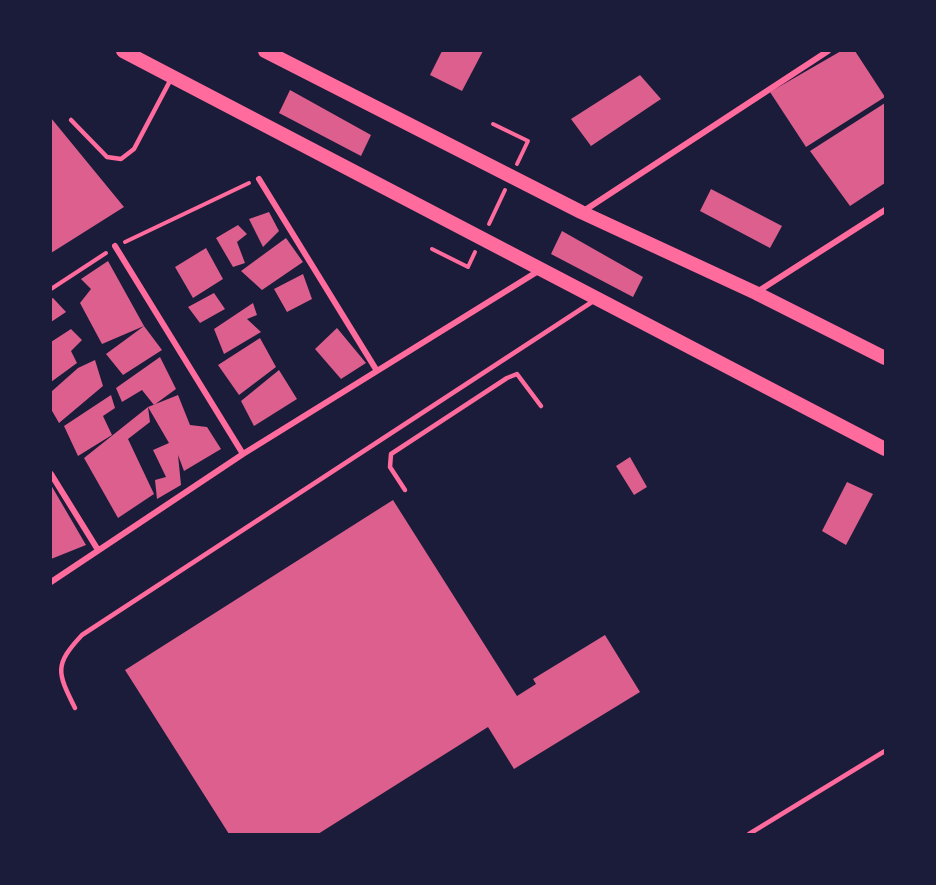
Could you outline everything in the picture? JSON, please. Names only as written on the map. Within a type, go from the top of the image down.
[{"type":"highway","points":[[123,51],[885,449]]},
{"type":"highway","points":[[265,51],[581,212],[756,293],[885,358]]},
{"type":"street","points":[[581,212],[828,51]]},
{"type":"street","points":[[259,179],[377,371]]},
{"type":"street","points":[[756,293],[885,210]]},
{"type":"street","points":[[116,246],[243,454]]},
{"type":"street","points":[[51,582],[243,454],[540,270]]},
{"type":"street","points":[[51,474],[98,550]]},
{"type":"lane","points":[[71,120],[107,157],[121,159],[134,149],[172,76]]},
{"type":"lane","points":[[75,708],[64,688],[60,669],[65,654],[82,635],[596,300]]},
{"type":"lane","points":[[405,490],[390,467],[391,454],[507,378],[517,374],[541,406]]},
{"type":"lane","points":[[749,834],[885,751]]},
{"type":"path","points":[[493,124],[528,141],[513,172]]},
{"type":"path","points":[[51,289],[116,246],[259,179]]},
{"type":"path","points":[[488,225],[508,183]]},
{"type":"path","points":[[432,249],[468,267],[478,246]]},
{"type":"building","points":[[442,51],[483,51],[462,91],[430,75]]},
{"type":"building","points":[[841,51],[855,51],[885,97],[806,147],[770,92]]},
{"type":"building","points":[[640,75],[661,99],[591,146],[571,119]]},
{"type":"building","points":[[290,90],[371,135],[361,156],[279,113]]},
{"type":"building","points":[[885,103],[885,183],[850,206],[810,151]]},
{"type":"building","points":[[51,118],[124,207],[51,253]]},
{"type":"building","points":[[711,189],[782,226],[770,248],[700,211]]},
{"type":"building","points":[[269,212],[279,231],[263,247],[249,219]]},
{"type":"building","points":[[238,225],[247,234],[237,242],[245,263],[233,267],[216,238]]},
{"type":"building","points":[[562,231],[643,277],[633,297],[551,254]]},
{"type":"building","points":[[286,238],[303,262],[262,290],[241,271]]},
{"type":"building","points":[[206,248],[223,279],[193,298],[175,267]]},
{"type":"building","points":[[108,261],[144,326],[102,344],[80,303],[91,289],[81,279]]},
{"type":"building","points":[[303,274],[312,299],[287,312],[274,289]]},
{"type":"building","points":[[214,293],[225,309],[200,323],[188,307]]},
{"type":"building","points":[[53,298],[66,312],[51,322],[51,299]]},
{"type":"building","points":[[253,303],[257,315],[247,319],[261,332],[224,354],[214,329]]},
{"type":"building","points":[[144,326],[162,350],[123,375],[106,354]]},
{"type":"building","points":[[337,328],[366,363],[341,379],[315,349]]},
{"type":"building","points":[[71,329],[82,340],[71,351],[77,363],[51,382],[51,342]]},
{"type":"building","points":[[260,338],[276,367],[239,395],[218,365]]},
{"type":"building","points":[[160,357],[176,389],[154,405],[142,390],[122,402],[116,388]]},
{"type":"building","points":[[95,360],[103,386],[59,423],[51,409],[51,392],[78,368]]},
{"type":"building","points":[[279,370],[297,399],[254,426],[241,401]]},
{"type":"building","points":[[111,395],[115,408],[103,416],[112,435],[78,456],[64,426]]},
{"type":"building","points":[[178,395],[190,425],[207,427],[221,449],[184,471],[178,455],[181,485],[157,499],[155,480],[166,477],[153,450],[169,443],[148,407]]},
{"type":"building","points":[[148,407],[150,422],[128,439],[154,494],[118,518],[84,458]]},
{"type":"building","points":[[630,457],[647,487],[634,495],[616,466]]},
{"type":"building","points":[[847,482],[873,494],[846,545],[822,531]]},
{"type":"building","points":[[51,485],[86,545],[51,559]]},
{"type":"building","points":[[393,500],[517,696],[536,684],[533,679],[605,635],[640,692],[514,769],[488,727],[318,834],[229,834],[125,670]]}]
